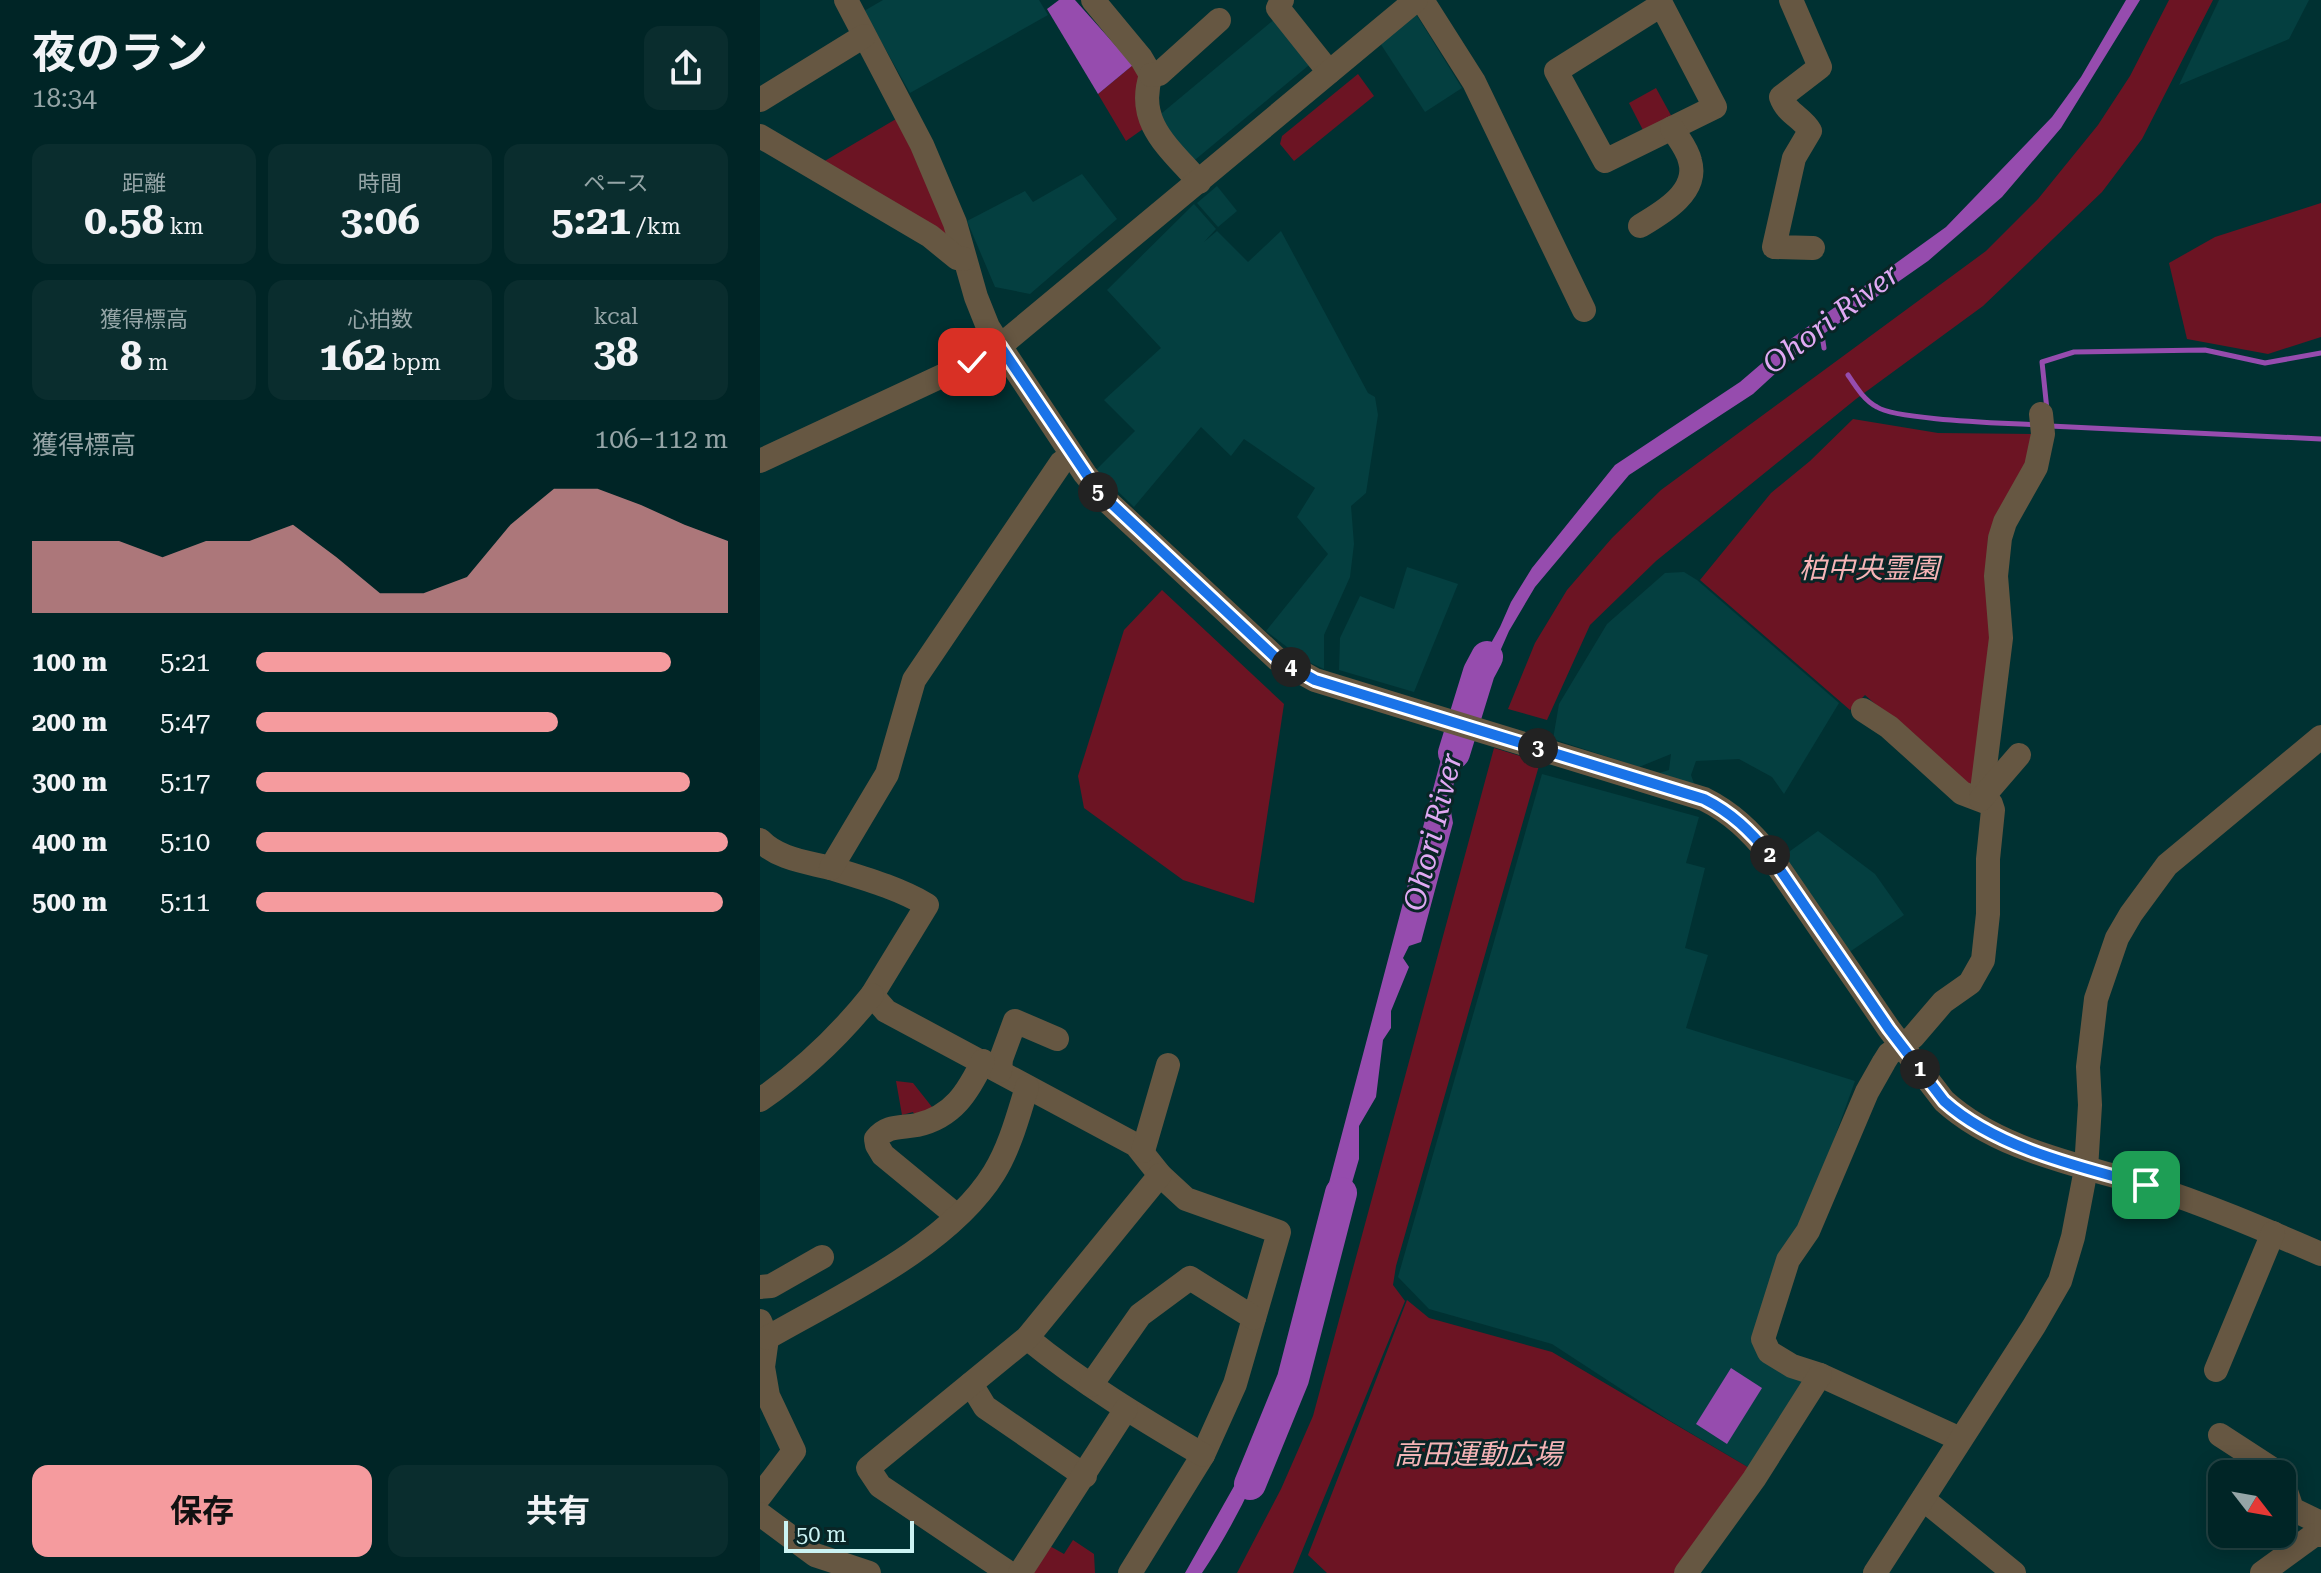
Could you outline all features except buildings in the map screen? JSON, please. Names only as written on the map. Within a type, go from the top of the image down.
[{"type":"street","points":[[846,0],[922,145],[955,223],[988,327],[1000,346],[1072,455],[1108,502],[1277,659],[1315,680],[1704,799],[1726,810],[1749,829],[1770,855],[1902,1046],[1955,1111],[1991,1133],[2086,1169],[2146,1185],[2321,1254]]},
{"type":"street","points":[[1282,0],[1278,8],[1329,72]]},
{"type":"street","points":[[760,461],[1000,346],[1416,0]]},
{"type":"street","points":[[1422,0],[1474,82],[1584,310]]},
{"type":"street","points":[[1791,0],[1820,67],[1781,97],[1785,109],[1810,131],[1794,158],[1774,247],[1813,248]]},
{"type":"street","points":[[1660,2],[1715,107],[1605,161],[1556,71],[1660,2]]},
{"type":"street","points":[[1105,4],[1151,75],[1145,92],[1146,112],[1153,127],[1199,182]]},
{"type":"street","points":[[1151,75],[1159,74],[1219,20]]},
{"type":"street","points":[[760,100],[864,36]]},
{"type":"street","points":[[1640,226],[1666,211],[1679,198],[1691,176],[1690,160],[1672,128]]},
{"type":"street","points":[[760,136],[930,236],[957,258],[964,259]]},
{"type":"street","points":[[1981,799],[2001,638],[1996,576],[2000,538],[2005,522],[2036,467],[2042,424]]},
{"type":"street","points":[[831,868],[887,774],[907,697],[921,668],[1061,463],[1072,455]]},
{"type":"street","points":[[1863,710],[1889,727],[1962,793],[1991,804],[1988,914],[1983,960],[1970,983],[1943,1002],[1913,1037],[1889,1054],[1867,1092],[1808,1231],[1788,1260],[1763,1339],[1769,1352],[1792,1366],[1820,1375],[1960,1439]]},
{"type":"street","points":[[1875,1573],[2060,1281],[2073,1237],[2086,1169],[2090,1032],[2096,999],[2117,938],[2167,865],[2321,737]]},
{"type":"street","points":[[1981,799],[2019,755]]},
{"type":"street","points":[[760,840],[789,859],[831,868],[907,894],[927,905],[872,995],[808,1063],[760,1100]]},
{"type":"street","points":[[872,995],[886,1011],[1143,1151],[1160,1175],[1186,1199],[1279,1232],[1235,1384],[1203,1455],[1130,1573]]},
{"type":"street","points":[[957,1216],[883,1155],[876,1139],[891,1128],[917,1125],[940,1117],[959,1104],[991,1066],[1001,1059],[1015,1021],[1057,1039]]},
{"type":"street","points":[[1143,1151],[1168,1065]]},
{"type":"street","points":[[760,1496],[794,1451],[768,1396],[763,1367],[764,1330],[911,1255],[957,1216],[993,1174],[1007,1146],[1027,1087]]},
{"type":"street","points":[[1009,1573],[880,1486],[868,1468],[1027,1338],[1160,1175]]},
{"type":"street","points":[[2216,1370],[2273,1233]]},
{"type":"street","points":[[760,1287],[771,1286],[822,1257]]},
{"type":"street","points":[[1091,1385],[1140,1315],[1190,1278],[1254,1318]]},
{"type":"street","points":[[1027,1338],[1126,1409],[1203,1455]]},
{"type":"street","points":[[1686,1573],[1754,1479],[1820,1375]]},
{"type":"street","points":[[971,1384],[985,1407],[1085,1476]]},
{"type":"street","points":[[1020,1573],[1126,1409]]},
{"type":"street","points":[[2220,1435],[2257,1460]]},
{"type":"street","points":[[1923,1499],[2014,1573]]},
{"type":"street","points":[[2296,1511],[2321,1523]]},
{"type":"street","points":[[760,1514],[815,1555],[869,1573]]},
{"type":"street","points":[[2262,1573],[2314,1535],[2321,1535]]},
{"type":"shaded area","points":[[883,0],[1039,0],[1048,15],[910,93],[864,11]]},
{"type":"shaded area","points":[[2219,0],[2309,0],[2289,39],[2179,85]]},
{"type":"shaded area","points":[[1416,14],[1462,88],[1425,112],[1380,43]]},
{"type":"shaded area","points":[[1276,18],[1314,61],[1190,164],[1156,118]]},
{"type":"shaded area","points":[[1082,174],[1117,219],[1030,294],[995,287],[967,221],[1025,191],[1033,202]]},
{"type":"shaded area","points":[[1217,186],[1237,211],[1218,227],[1197,203]]},
{"type":"shaded area","points":[[1194,204],[1216,229],[1204,242],[1217,231],[1248,262],[1281,231],[1368,393],[1375,397],[1378,415],[1366,493],[1351,506],[1354,544],[1350,577],[1324,635],[1324,669],[1304,660],[1266,631],[1328,554],[1297,517],[1315,488],[1244,439],[1231,456],[1201,427],[1134,507],[1096,470],[1135,431],[1104,400],[1161,348],[1107,290]]},
{"type":"shaded area","points":[[1407,567],[1458,584],[1414,692],[1339,670],[1340,638],[1360,596],[1394,609]]},
{"type":"shaded area","points":[[1684,572],[1839,703],[1784,794],[1772,777],[1739,759],[1696,761],[1691,775],[1696,789],[1656,774],[1669,770],[1671,754],[1639,767],[1553,739],[1559,704],[1607,624],[1665,573]]},
{"type":"shaded area","points":[[1542,774],[1699,817],[1686,863],[1705,868],[1685,948],[1708,955],[1686,1028],[1855,1081],[1803,1226],[1756,1335],[1805,1379],[1751,1469],[1552,1344],[1429,1309],[1398,1277]]},
{"type":"shaded area","points":[[1818,831],[1875,874],[1904,915],[1845,955],[1779,859]]},
{"type":"green space","points":[[2169,0],[2213,0],[2142,139],[2102,192],[1983,306],[1856,399],[1656,561],[1590,625],[1547,720],[1508,709],[1535,643],[1567,590],[1612,538],[1661,490],[1986,251],[2038,199],[2098,125],[2130,76]]},
{"type":"green space","points":[[1133,65],[1138,74],[1143,129],[1126,141],[1098,94]]},
{"type":"green space","points":[[1358,74],[1374,96],[1294,161],[1280,144],[1282,136]]},
{"type":"green space","points":[[1656,88],[1673,119],[1645,134],[1629,103]]},
{"type":"green space","points":[[896,119],[937,194],[950,247],[823,162]]},
{"type":"green space","points":[[2321,203],[2321,337],[2268,354],[2187,339],[2169,263],[2215,237]]},
{"type":"green space","name":"柏中央霊園","points":[[1853,419],[1938,433],[2033,434],[2026,466],[1988,537],[1987,577],[1993,642],[1972,783],[1966,785],[1865,695],[1850,710],[1700,580],[1771,493]]},
{"type":"green space","points":[[1162,590],[1284,704],[1254,903],[1183,880],[1084,808],[1078,776],[1124,630]]},
{"type":"green space","points":[[1494,748],[1540,762],[1396,1266],[1393,1285],[1405,1301],[1293,1573],[1237,1573],[1281,1489],[1313,1416]]},
{"type":"green space","points":[[896,1081],[913,1083],[936,1112],[917,1119],[913,1112],[902,1115]]},
{"type":"green space","name":"高田運動広場","points":[[1407,1300],[1429,1318],[1552,1352],[1751,1469],[1677,1573],[1327,1573],[1308,1555]]},
{"type":"green space","points":[[1073,1540],[1094,1554],[1095,1573],[1030,1573],[1048,1545],[1064,1554]]},
{"type":"water","points":[[1059,0],[1075,0],[1133,65],[1098,94],[1047,9]]},
{"type":"water","points":[[2126,0],[2140,0],[2061,128],[2002,197],[1928,261],[1802,349],[1753,394],[1629,475],[1535,587],[1509,631],[1479,699],[1463,694],[1532,568],[1615,465],[1740,382],[1788,341],[1946,227],[2052,117],[2081,77]]},
{"type":"water","points":[[1449,729],[1468,735],[1449,800],[1453,823],[1421,942],[1409,946],[1403,958],[1409,967],[1391,1011],[1391,1028],[1383,1040],[1376,1097],[1359,1126],[1359,1159],[1336,1237],[1316,1232]]},
{"type":"water","points":[[1315,1253],[1330,1257],[1307,1339],[1263,1461],[1202,1573],[1185,1573],[1246,1465],[1297,1324]]},
{"type":"water","points":[[1731,1368],[1762,1388],[1727,1444],[1696,1424]]},
{"type":"waterway","points":[[1821,329],[1824,348]]},
{"type":"waterway","points":[[2047,410],[2042,362],[2074,352],[2205,350],[2265,363],[2321,353]]},
{"type":"waterway","points":[[1848,375],[1868,401],[1888,411],[1928,418],[2036,425]]},
{"type":"waterway","points":[[2050,426],[2321,439]]},
{"type":"waterway","name":"Ohori River","points":[[1454,753],[1479,672],[1487,657]]},
{"type":"waterway","name":"Ohori River","points":[[1250,1484],[1293,1379],[1341,1193]]},
{"type":"route","points":[[972,362],[1000,346],[1097,490],[1277,659],[1315,680],[1704,799],[1726,810],[1749,829],[1770,855],[1889,1029],[1955,1111],[1991,1133],[2062,1162],[2146,1185]]}]
